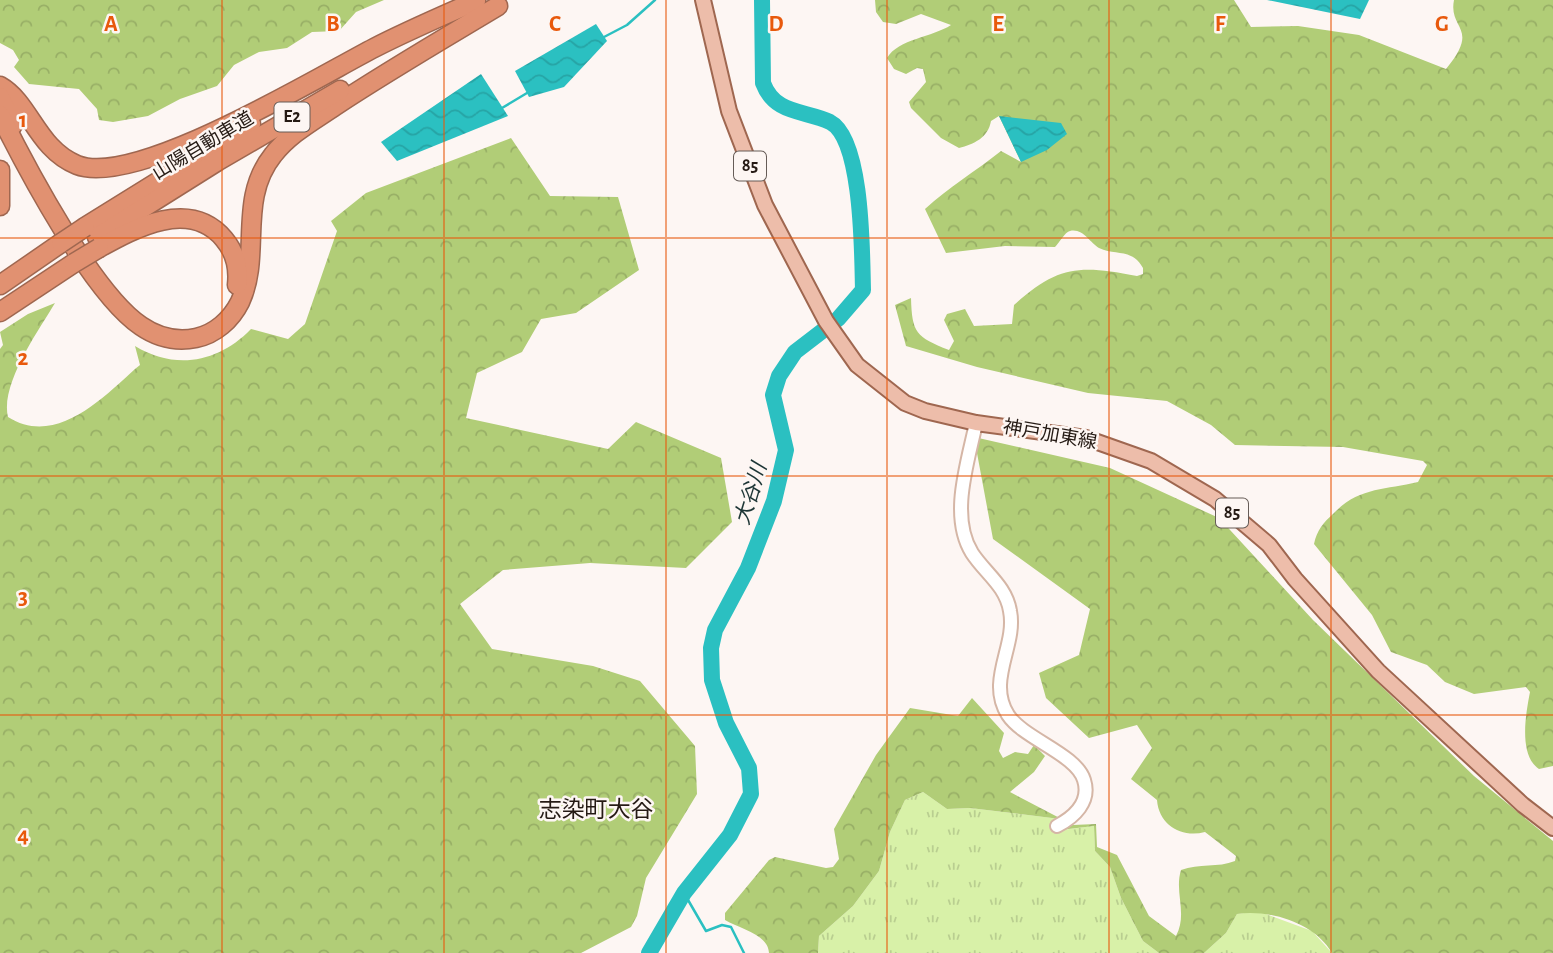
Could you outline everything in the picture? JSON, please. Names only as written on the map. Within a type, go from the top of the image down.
[{"type":"highway","points":[[0,86],[45,142],[65,159],[88,168],[116,168],[205,134],[476,0]]},
{"type":"highway","name":"山陽自動車道","points":[[0,303],[294,99],[476,0]]},
{"type":"highway","points":[[0,116],[65,230],[120,308],[157,335],[175,340],[198,337],[225,323],[241,301],[247,276],[254,192],[261,173],[281,146],[363,88],[504,3]]},
{"type":"highway","name":"山陽自動車道","points":[[92,238],[282,123],[504,3]]},
{"type":"highway","points":[[0,97],[29,154],[71,225],[115,289],[138,314],[170,330],[196,330],[222,314],[236,290],[238,272],[232,251],[218,232],[195,220],[174,219],[150,223],[92,238],[68,254],[0,312]]},
{"type":"highway","points":[[0,170],[0,206]]},
{"type":"highway","name":"山陽自動車道","points":[[0,285],[68,254]]},
{"type":"main road","name":"神戸加東線","points":[[704,0],[733,122],[765,205],[829,327],[857,365],[905,403],[948,418],[1086,438],[1151,461],[1215,499],[1269,545],[1295,579],[1378,671],[1523,805],[1553,828]]},
{"type":"street","points":[[976,423],[964,482],[963,527],[971,552],[1004,591],[1010,611],[1010,629],[999,686],[1004,706],[1019,726],[1075,767],[1084,779],[1084,800],[1074,817],[1058,826]]},
{"type":"green space","points":[[0,0],[384,0],[356,12],[339,31],[312,32],[287,48],[259,52],[234,65],[217,86],[180,99],[148,116],[113,122],[99,120],[97,109],[79,89],[29,84],[14,67],[19,60],[13,50],[0,43]]},
{"type":"green space","points":[[875,0],[1234,0],[1251,27],[1298,26],[1359,35],[1446,69],[1461,45],[1462,37],[1453,10],[1454,0],[1553,0],[1553,766],[1539,769],[1528,754],[1525,733],[1530,692],[1526,687],[1474,694],[1445,682],[1427,665],[1391,652],[1372,615],[1314,544],[1324,524],[1353,498],[1418,482],[1427,465],[1423,461],[1343,447],[1235,445],[1211,425],[1167,401],[1088,393],[977,367],[906,346],[895,305],[911,298],[913,319],[918,332],[929,341],[949,350],[954,341],[944,320],[947,314],[965,309],[974,326],[1012,324],[1014,305],[1057,275],[1071,271],[1100,270],[1137,276],[1143,274],[1143,268],[1129,255],[1099,248],[1083,234],[1075,231],[1066,233],[1055,247],[1005,246],[946,253],[925,209],[1001,151],[1021,162],[999,116],[991,121],[987,132],[980,139],[959,148],[941,138],[911,108],[909,102],[926,82],[923,69],[917,68],[906,74],[894,69],[887,58],[907,42],[951,25],[921,14],[896,24],[883,22],[876,12]]},
{"type":"green space","points":[[511,138],[550,196],[618,197],[639,270],[576,313],[541,319],[522,352],[477,373],[466,418],[608,449],[636,422],[721,458],[732,522],[686,568],[590,563],[503,570],[460,604],[492,649],[593,666],[640,681],[695,746],[697,794],[646,878],[637,916],[631,927],[581,953],[0,953],[0,349],[3,345],[0,332],[28,314],[55,303],[22,358],[7,404],[8,417],[26,425],[43,426],[77,416],[108,393],[140,365],[135,346],[166,359],[181,360],[196,359],[225,349],[251,329],[288,339],[305,324],[337,231],[331,221],[366,193]]},
{"type":"green space","points":[[974,437],[1110,468],[1219,518],[1313,620],[1474,776],[1553,841],[1553,953],[1332,953],[1303,926],[1277,916],[1250,913],[1237,914],[1226,933],[1204,953],[1159,953],[1143,941],[1121,898],[1110,867],[1095,851],[1094,826],[1060,830],[1060,819],[970,808],[947,809],[923,792],[905,800],[890,832],[879,871],[853,906],[819,936],[818,953],[769,953],[764,941],[759,937],[725,920],[725,913],[769,860],[775,857],[826,868],[833,867],[839,859],[834,829],[876,755],[910,708],[958,716],[972,698],[1004,733],[999,751],[1003,758],[1015,752],[1028,754],[1034,745],[1045,756],[1034,772],[1010,792],[1073,825],[1096,824],[1097,847],[1117,855],[1149,916],[1176,936],[1181,920],[1181,870],[1235,861],[1236,856],[1205,832],[1188,833],[1173,828],[1162,817],[1157,800],[1131,779],[1152,748],[1137,725],[1089,738],[1046,698],[1039,673],[1079,655],[1090,609],[993,539]]},
{"type":"green space","points":[[923,792],[947,809],[970,808],[1060,819],[1061,830],[1094,826],[1095,851],[1110,867],[1121,898],[1143,941],[1159,953],[818,953],[819,936],[853,906],[879,871],[890,832],[905,800]]},
{"type":"green space","points":[[1258,911],[1312,931],[1332,953],[1204,953],[1226,933],[1237,914]]},
{"type":"water","points":[[1267,0],[1369,0],[1360,19]]},
{"type":"water","points":[[596,24],[607,41],[564,87],[529,97],[515,71]]},
{"type":"water","points":[[481,74],[508,116],[397,161],[381,142]]},
{"type":"water","points":[[999,116],[1061,123],[1067,134],[1047,150],[1021,162]]},
{"type":"waterway","points":[[604,37],[627,25],[655,0]]},
{"type":"waterway","name":"大谷川","points":[[649,953],[684,893],[730,835],[751,794],[749,768],[726,723],[712,680],[711,648],[715,630],[748,568],[774,501],[786,450],[773,395],[779,376],[795,352],[838,319],[863,290],[859,199],[849,150],[841,133],[830,122],[783,106],[768,93],[763,83],[762,0]]},
{"type":"waterway","points":[[502,108],[527,93]]},
{"type":"waterway","points":[[684,893],[706,931],[722,925],[731,927],[744,953]]},
{"type":"district","name":"志染町大谷","points":[[596,810]]}]
